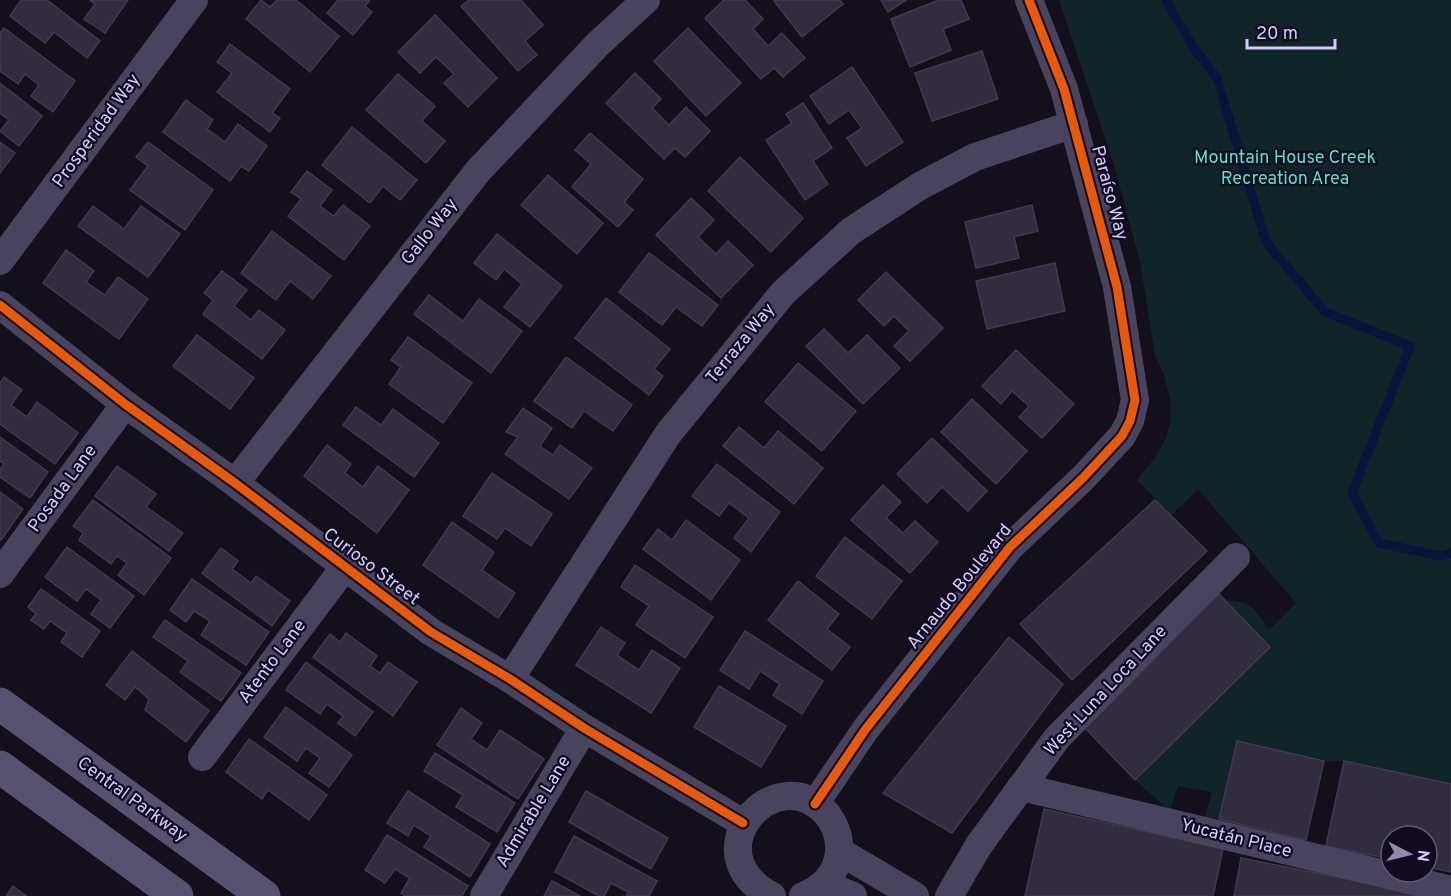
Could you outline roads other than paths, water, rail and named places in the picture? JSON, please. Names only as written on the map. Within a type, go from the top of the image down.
[{"type":"main road","name":"Central Parkway","points":[[0,704],[264,896]]},
{"type":"main road","points":[[0,767],[177,896]]},
{"type":"street","name":"Prosperidad Way","points":[[0,261],[194,0]]},
{"type":"street","name":"Gallo Way","points":[[235,483],[478,171],[598,44],[646,0]]},
{"type":"street","name":"Paraíso Way","points":[[1029,0],[1064,89],[1074,124],[1117,287],[1135,400]]},
{"type":"street","name":"Terraza Way","points":[[510,679],[668,434],[783,293],[851,231],[920,186],[975,156],[1074,124]]},
{"type":"street","name":"Curioso Street","points":[[0,305],[125,404],[235,483],[431,632],[510,679],[584,728],[743,823]]},
{"type":"street","name":"Arnaudo Boulevard","points":[[815,804],[866,730],[1010,547],[1083,478],[1122,436],[1130,421],[1135,400]]},
{"type":"street","name":"Posada Lane","points":[[0,574],[125,404]]},
{"type":"street","name":"West Luna Loca Lane","points":[[949,896],[979,845],[1057,738],[1236,556]]},
{"type":"street","name":"Atento Lane","points":[[202,757],[344,568]]},
{"type":"street","name":"Admirable Lane","points":[[484,896],[584,728]]},
{"type":"street","name":"Yucatán Place","points":[[1021,787],[1451,890]]},
{"type":"street","points":[[762,894],[748,878],[739,859],[738,837],[743,823],[753,810],[768,801],[783,797],[800,798],[815,804],[831,819],[836,830],[839,851],[832,874],[814,890]]},
{"type":"street","points":[[839,851],[915,896]]},
{"type":"street","points":[[814,890],[853,896]]},
{"type":"waterway","points":[[1166,0],[1193,47],[1217,78],[1266,242],[1325,312],[1410,346],[1352,493],[1379,543],[1440,556],[1451,553]]},
{"type":"park label","name":"Mountain House Creek Recreation Area","points":[[1285,168]]}]
